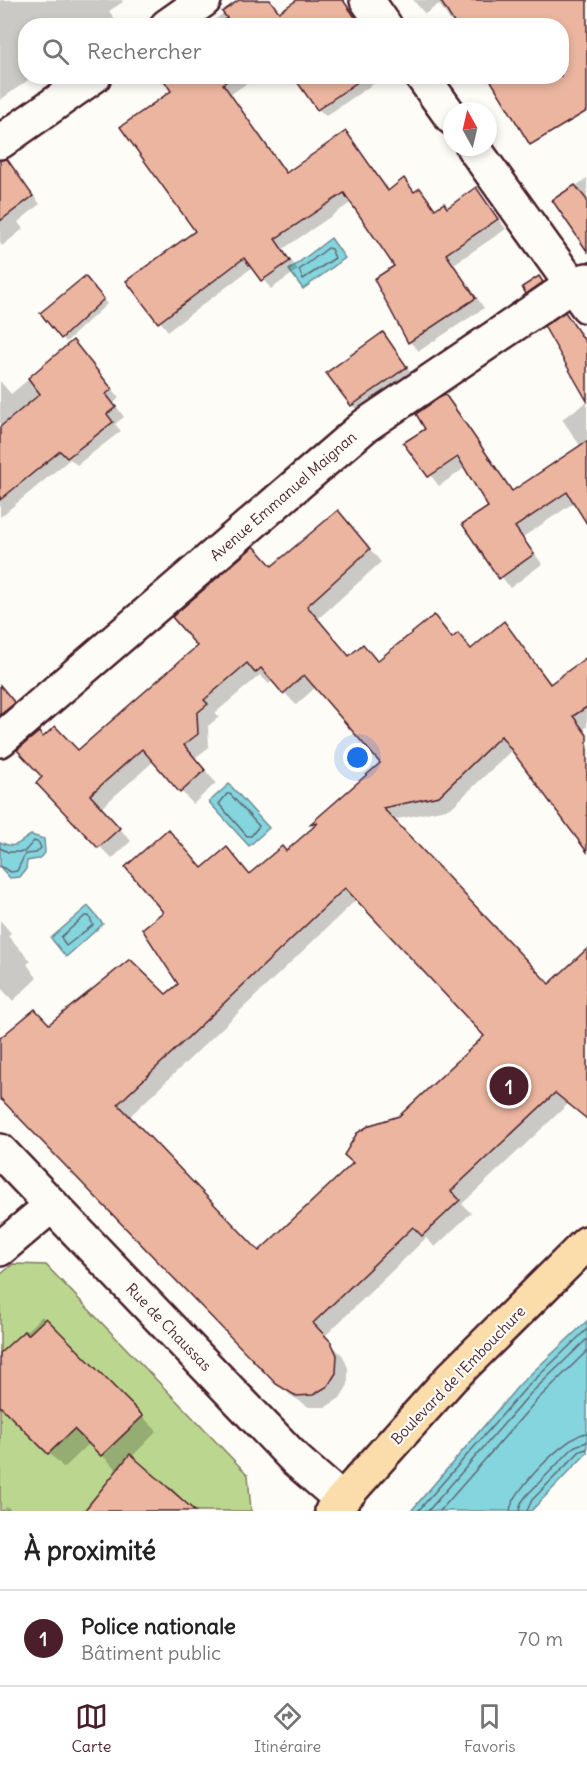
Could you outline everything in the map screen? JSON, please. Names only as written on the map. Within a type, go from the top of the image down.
[{"type":"main road","name":"Boulevard de l'Embouchure","points":[[337,1505],[451,1378],[587,1243]]},
{"type":"street","points":[[367,0],[379,18]]},
{"type":"street","points":[[0,142],[83,84]]},
{"type":"street","points":[[428,84],[443,105]]},
{"type":"street","points":[[480,156],[582,290]]},
{"type":"street","name":"Avenue Emmanuel Maignan","points":[[0,740],[366,425],[582,290]]},
{"type":"street","name":"Rue de Chaussas","points":[[0,1151],[337,1505]]},
{"type":"street","points":[[0,1249],[52,1204]]},
{"type":"green space","points":[[13,1264],[46,1265],[248,1475],[251,1511],[194,1511],[170,1488],[162,1498],[127,1459],[84,1511],[0,1511],[0,1406],[48,1454],[74,1429],[101,1456],[143,1416],[46,1319],[28,1335],[24,1331],[0,1355],[0,1275]]},
{"type":"water","points":[[331,238],[345,258],[303,289],[289,270]]},
{"type":"water","points":[[229,784],[269,828],[249,846],[209,802]]},
{"type":"water","points":[[31,835],[44,839],[45,853],[38,859],[27,861],[26,869],[20,877],[10,878],[0,867],[0,842],[13,845]]},
{"type":"water","points":[[88,906],[103,924],[66,957],[51,938]]},
{"type":"water","points":[[587,1321],[587,1453],[531,1511],[411,1511],[520,1384]]},
{"type":"building","points":[[239,0],[270,0],[279,12],[297,0],[343,0],[355,18],[227,18],[222,12]]},
{"type":"building","points":[[440,0],[587,0],[587,111],[530,145],[493,84],[569,84],[569,18],[451,18]]},
{"type":"building","points":[[166,84],[223,84],[286,173],[346,131],[388,191],[404,178],[414,192],[420,188],[435,209],[444,203],[447,208],[476,187],[498,219],[446,254],[476,298],[408,343],[374,279],[394,266],[344,193],[275,239],[290,261],[261,281],[244,258],[158,323],[126,281],[195,231],[120,127],[171,91]]},
{"type":"building","points":[[299,84],[354,84],[317,110]]},
{"type":"building","points":[[7,159],[33,196],[0,221],[0,160]]},
{"type":"building","points":[[575,185],[587,200],[587,251],[552,200]]},
{"type":"building","points":[[85,276],[104,299],[61,339],[40,313]]},
{"type":"building","points":[[539,276],[543,282],[526,294],[522,287]]},
{"type":"building","points":[[565,312],[587,344],[587,401],[544,326]]},
{"type":"building","points":[[383,332],[407,367],[351,406],[326,373]]},
{"type":"building","points":[[73,340],[112,389],[106,394],[116,407],[107,414],[113,422],[67,458],[60,451],[0,500],[0,427],[40,394],[28,378]]},
{"type":"building","points":[[445,394],[512,491],[587,441],[587,524],[567,492],[515,527],[534,554],[499,579],[462,524],[488,507],[458,457],[428,477],[403,443],[425,429],[416,414]]},
{"type":"building","points":[[338,510],[370,549],[307,606],[349,656],[363,644],[377,661],[434,615],[452,638],[458,633],[471,649],[504,621],[550,684],[587,657],[587,707],[573,716],[587,735],[587,852],[501,736],[439,796],[383,808],[549,984],[587,949],[587,1119],[555,1093],[451,1191],[460,1200],[422,1236],[413,1227],[313,1323],[331,1342],[337,1355],[336,1373],[328,1386],[313,1395],[296,1396],[276,1384],[0,1098],[0,1038],[35,1009],[49,1024],[130,959],[166,994],[178,984],[142,929],[163,912],[125,867],[168,829],[202,868],[227,847],[249,874],[282,846],[286,851],[318,823],[309,825],[380,763],[304,675],[283,694],[261,668],[255,673],[247,663],[204,700],[208,704],[197,713],[198,734],[184,745],[205,770],[180,793],[142,749],[90,795],[120,828],[98,848],[36,783],[42,777],[17,750],[39,732],[43,737],[55,726],[78,750],[197,646],[172,617],[254,546],[272,566]],"holes":[[[345,888],[484,1036],[399,1116],[370,1125],[357,1133],[344,1155],[353,1163],[259,1251],[118,1104]]]},
{"type":"building","points":[[0,685],[15,703],[0,715]]},
{"type":"building","points":[[46,1318],[143,1416],[101,1456],[74,1429],[48,1454],[0,1406],[0,1353],[24,1331],[28,1335]]},
{"type":"building","points":[[130,1454],[195,1511],[84,1511]]},
{"type":"place","name":"Police nationale","points":[[509,1086]]}]
